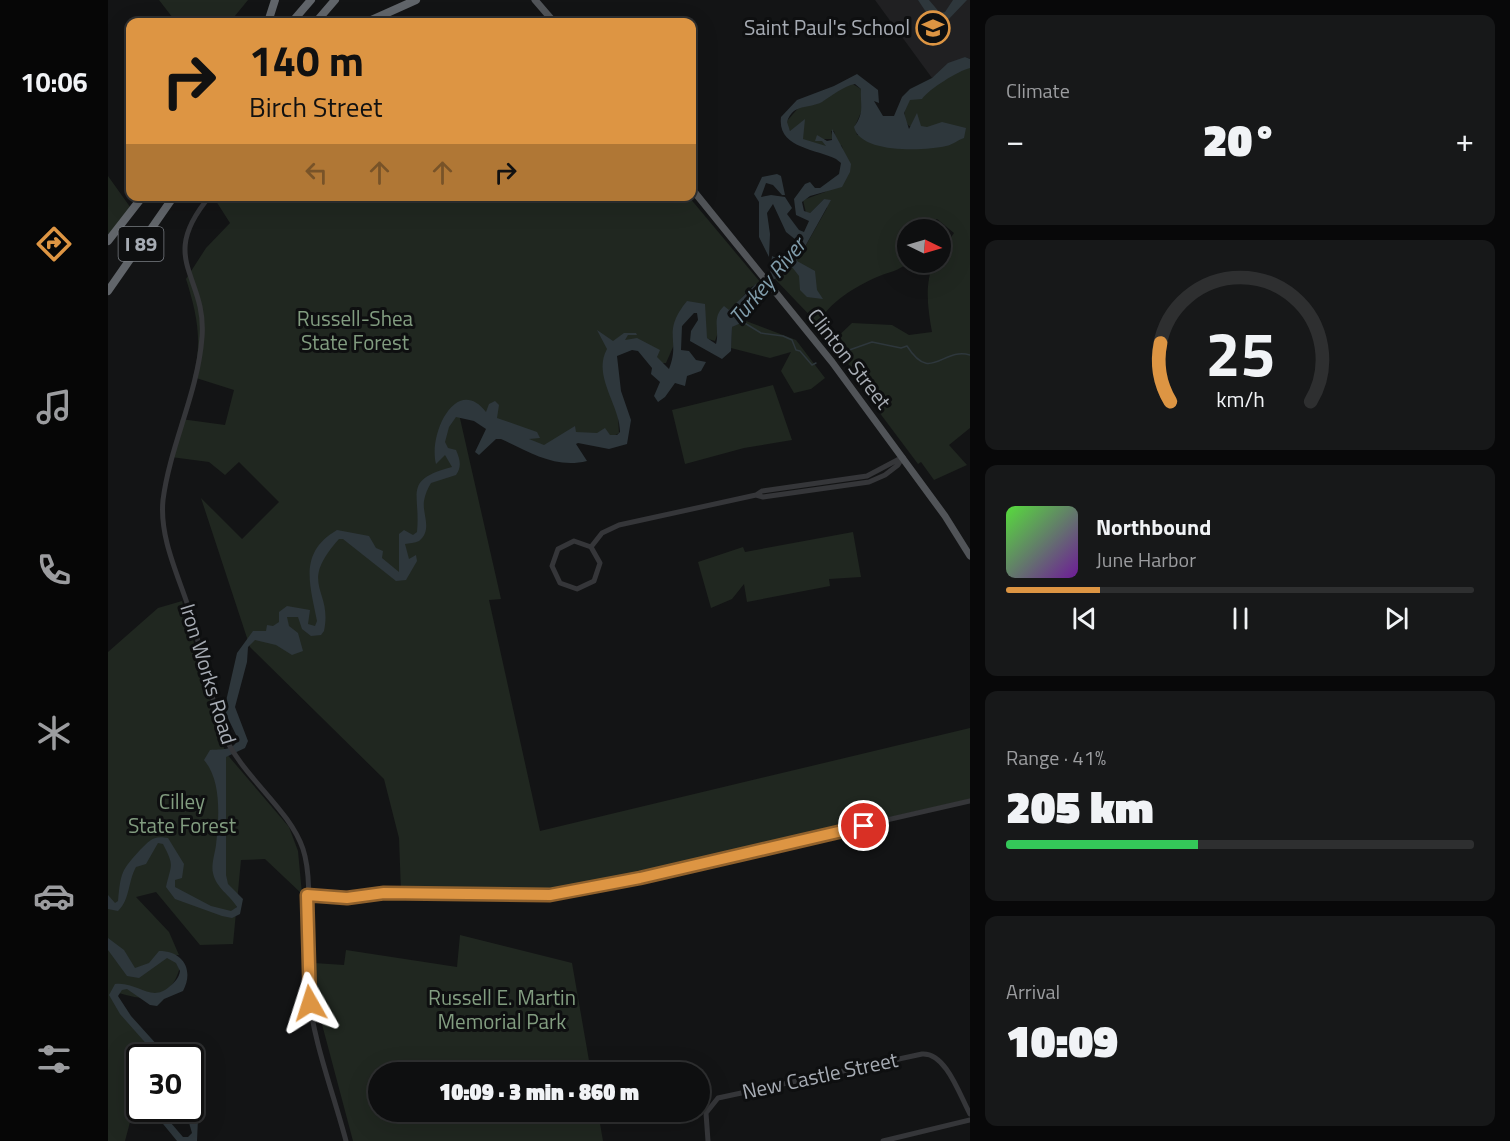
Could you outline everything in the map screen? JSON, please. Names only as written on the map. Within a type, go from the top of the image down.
[{"type":"highway","points":[[269,18],[275,0]]},
{"type":"highway","points":[[295,18],[311,0]]},
{"type":"highway","points":[[319,18],[335,0]]},
{"type":"highway","points":[[376,18],[416,0]]},
{"type":"highway","name":"I 89","points":[[108,241],[138,201]]},
{"type":"highway","name":"I 89","points":[[108,291],[171,201]]},
{"type":"main road","points":[[535,0],[551,18]]},
{"type":"main road","name":"Clinton Street","points":[[696,194],[774,289],[903,457],[970,556]]},
{"type":"street","name":"Iron Works Road","points":[[206,201],[194,218],[186,242],[186,266],[201,306],[202,337],[191,397],[163,504],[169,546],[228,744],[235,758],[296,832],[305,858],[309,997],[346,1141]]},
{"type":"street","points":[[591,547],[602,533],[619,525],[756,495],[763,497],[796,488],[869,482],[880,478],[898,465],[903,457]]},
{"type":"street","points":[[574,541],[591,547],[600,563],[594,581],[577,589],[560,583],[552,566],[558,549],[574,541]]},
{"type":"street","points":[[307,895],[340,898],[384,893],[495,896],[570,892],[970,801]]},
{"type":"street","name":"New Castle Street","points":[[708,1141],[706,1113],[718,1098],[922,1054],[934,1055],[942,1064],[970,1114]]},
{"type":"street","points":[[883,1141],[970,1120]]},
{"type":"shaded area","name":"Saint Paul's School","points":[[875,0],[970,0],[970,59],[965,57],[932,78]]},
{"type":"green space","points":[[159,0],[248,0],[233,18],[173,18]]},
{"type":"green space","points":[[970,65],[970,428],[949,445],[967,465],[934,480],[921,462],[918,464],[867,396],[870,393],[832,342],[852,323],[892,325],[909,335],[932,332],[928,306],[929,279],[930,273],[951,273],[951,237],[954,233],[951,231],[951,219],[897,219],[897,270],[852,290],[828,309],[818,324],[774,278],[797,261],[827,208],[824,199],[810,213],[806,213],[803,200],[825,192],[847,173],[842,146],[837,143],[834,131],[831,131],[833,139],[821,139],[832,149],[798,137],[788,128],[786,122],[800,106],[851,83],[861,89],[863,108],[855,126],[857,135],[922,128],[909,126],[904,120],[905,101]]},
{"type":"green space","points":[[108,176],[133,211],[108,243]]},
{"type":"green space","name":"Russell-Shea State Forest","points":[[216,201],[692,201],[761,283],[751,287],[722,321],[715,341],[705,338],[706,320],[694,311],[687,315],[666,363],[658,363],[651,351],[621,345],[606,378],[618,416],[619,433],[614,436],[549,448],[459,414],[501,599],[489,600],[540,831],[970,728],[970,799],[558,892],[505,895],[401,892],[399,838],[384,779],[250,647],[201,498],[242,539],[279,502],[239,462],[225,475],[209,462],[171,457],[181,419],[225,425],[234,390],[193,377],[198,340],[193,304],[186,279],[206,248],[230,223]]},
{"type":"green space","points":[[738,318],[796,340],[825,378],[811,389],[794,393],[781,371],[791,352],[770,358],[731,348],[732,327],[742,321]]},
{"type":"green space","points":[[773,385],[792,440],[744,448],[685,464],[672,410]]},
{"type":"green space","points":[[853,532],[861,577],[829,579],[830,586],[747,602],[744,584],[732,599],[711,608],[698,562],[743,547],[745,552]]},
{"type":"green space","name":"Cilley State Forest","points":[[182,601],[225,752],[289,827],[298,851],[302,894],[265,859],[241,860],[233,944],[200,945],[156,892],[136,897],[169,932],[179,955],[170,955],[181,964],[170,987],[156,997],[136,997],[112,991],[150,1044],[126,1044],[126,1122],[130,1122],[125,1141],[108,1141],[108,652],[158,608]]},
{"type":"green space","name":"Russell E. Martin Memorial Park","points":[[460,935],[572,963],[589,1062],[368,1062],[368,1122],[600,1122],[603,1141],[353,1141],[319,1013],[314,963],[344,965],[346,950],[457,967]]},
{"type":"water","points":[[918,0],[929,0],[940,13],[945,12],[953,0],[967,0],[946,22],[930,18]]},
{"type":"water","name":"Turkey River","points":[[965,57],[970,59],[970,68],[944,81],[922,99],[910,100],[904,113],[909,129],[917,113],[921,126],[927,127],[942,122],[966,128],[964,138],[948,145],[909,149],[880,146],[868,142],[859,136],[854,127],[860,117],[861,108],[861,89],[855,84],[842,89],[822,102],[793,112],[787,122],[790,131],[805,119],[803,139],[826,146],[822,141],[815,141],[817,135],[827,141],[832,140],[832,129],[851,164],[850,172],[842,187],[810,196],[802,202],[804,211],[810,213],[824,199],[831,200],[797,261],[815,271],[817,290],[823,299],[807,297],[800,290],[799,276],[792,267],[760,289],[738,317],[743,322],[732,327],[731,351],[722,359],[690,341],[691,331],[698,320],[697,313],[694,313],[682,326],[681,350],[689,351],[696,360],[706,362],[701,371],[687,376],[685,386],[675,383],[665,397],[658,402],[654,396],[660,382],[651,374],[652,368],[638,351],[632,350],[617,356],[621,391],[631,420],[627,444],[609,449],[578,443],[576,444],[587,461],[575,463],[543,458],[501,439],[496,439],[479,455],[475,452],[486,429],[474,421],[456,417],[449,427],[445,442],[448,448],[456,450],[460,466],[456,475],[431,483],[428,489],[424,501],[426,527],[423,537],[414,543],[405,544],[409,559],[416,555],[417,561],[406,580],[396,581],[343,539],[339,539],[320,567],[318,577],[326,617],[324,631],[321,635],[311,636],[302,629],[298,617],[287,617],[289,626],[298,633],[303,651],[292,655],[276,645],[255,640],[248,647],[247,662],[235,707],[248,741],[245,748],[226,757],[226,875],[228,884],[243,899],[240,914],[232,918],[222,916],[175,899],[166,887],[171,866],[169,857],[163,844],[158,843],[146,864],[136,867],[122,907],[118,911],[108,909],[108,895],[115,903],[118,901],[121,878],[129,863],[149,841],[159,837],[168,838],[184,864],[182,878],[175,880],[175,887],[211,906],[231,911],[237,907],[217,883],[213,873],[218,800],[214,778],[204,760],[210,750],[233,746],[238,739],[224,710],[237,653],[253,631],[266,631],[267,625],[273,626],[279,622],[279,612],[287,606],[310,610],[308,624],[315,626],[317,621],[310,582],[312,559],[316,549],[337,530],[369,536],[376,548],[383,551],[382,558],[399,572],[399,534],[404,530],[413,535],[417,532],[417,490],[420,483],[436,472],[452,467],[445,455],[436,464],[435,451],[436,437],[441,424],[447,412],[455,404],[465,400],[475,402],[486,412],[489,404],[495,401],[499,405],[497,418],[537,432],[540,438],[529,439],[544,445],[575,426],[576,432],[597,433],[605,428],[610,435],[617,435],[620,432],[619,422],[603,370],[603,359],[607,349],[597,330],[613,341],[624,333],[636,333],[637,335],[628,335],[625,340],[637,338],[660,350],[657,357],[669,369],[675,321],[687,301],[705,304],[707,338],[716,344],[717,320],[720,311],[724,306],[729,310],[756,284],[770,275],[772,256],[782,261],[796,240],[786,232],[773,204],[767,213],[770,234],[769,257],[759,237],[759,202],[754,194],[762,177],[777,174],[781,176],[785,195],[782,195],[773,185],[766,183],[761,197],[771,195],[785,197],[792,208],[787,214],[799,230],[804,232],[809,221],[796,215],[794,199],[805,184],[810,182],[815,188],[820,188],[839,174],[841,163],[836,159],[791,141],[781,127],[781,117],[797,100],[834,86],[857,74],[878,90],[879,103],[874,101],[883,116],[894,116],[902,97],[910,89],[932,78],[948,63]]},
{"type":"water","points":[[108,938],[124,950],[135,968],[149,963],[159,951],[175,954],[184,964],[187,976],[183,991],[164,999],[157,1006],[150,1005],[127,989],[122,990],[118,996],[131,1016],[156,1044],[147,1044],[120,1014],[109,995],[115,984],[130,985],[156,993],[162,991],[179,976],[180,971],[176,963],[167,958],[139,978],[127,976],[108,950]]},
{"type":"water","points":[[161,1122],[170,1122],[183,1137],[188,1137],[192,1133],[189,1122],[198,1122],[197,1141],[177,1141]]},
{"type":"waterway","name":"Turkey River","points":[[743,322],[761,333],[783,336],[792,340],[796,350],[800,351],[812,365],[816,363]]},
{"type":"waterway","points":[[838,354],[872,342],[901,348],[907,346],[915,357],[930,363],[960,354],[970,355]]},
{"type":"place","name":"Saint Paul's School","points":[[933,28]]},
{"type":"route","points":[[310,1003],[307,978],[307,895],[347,898],[384,893],[550,895],[640,878],[864,826]]}]
